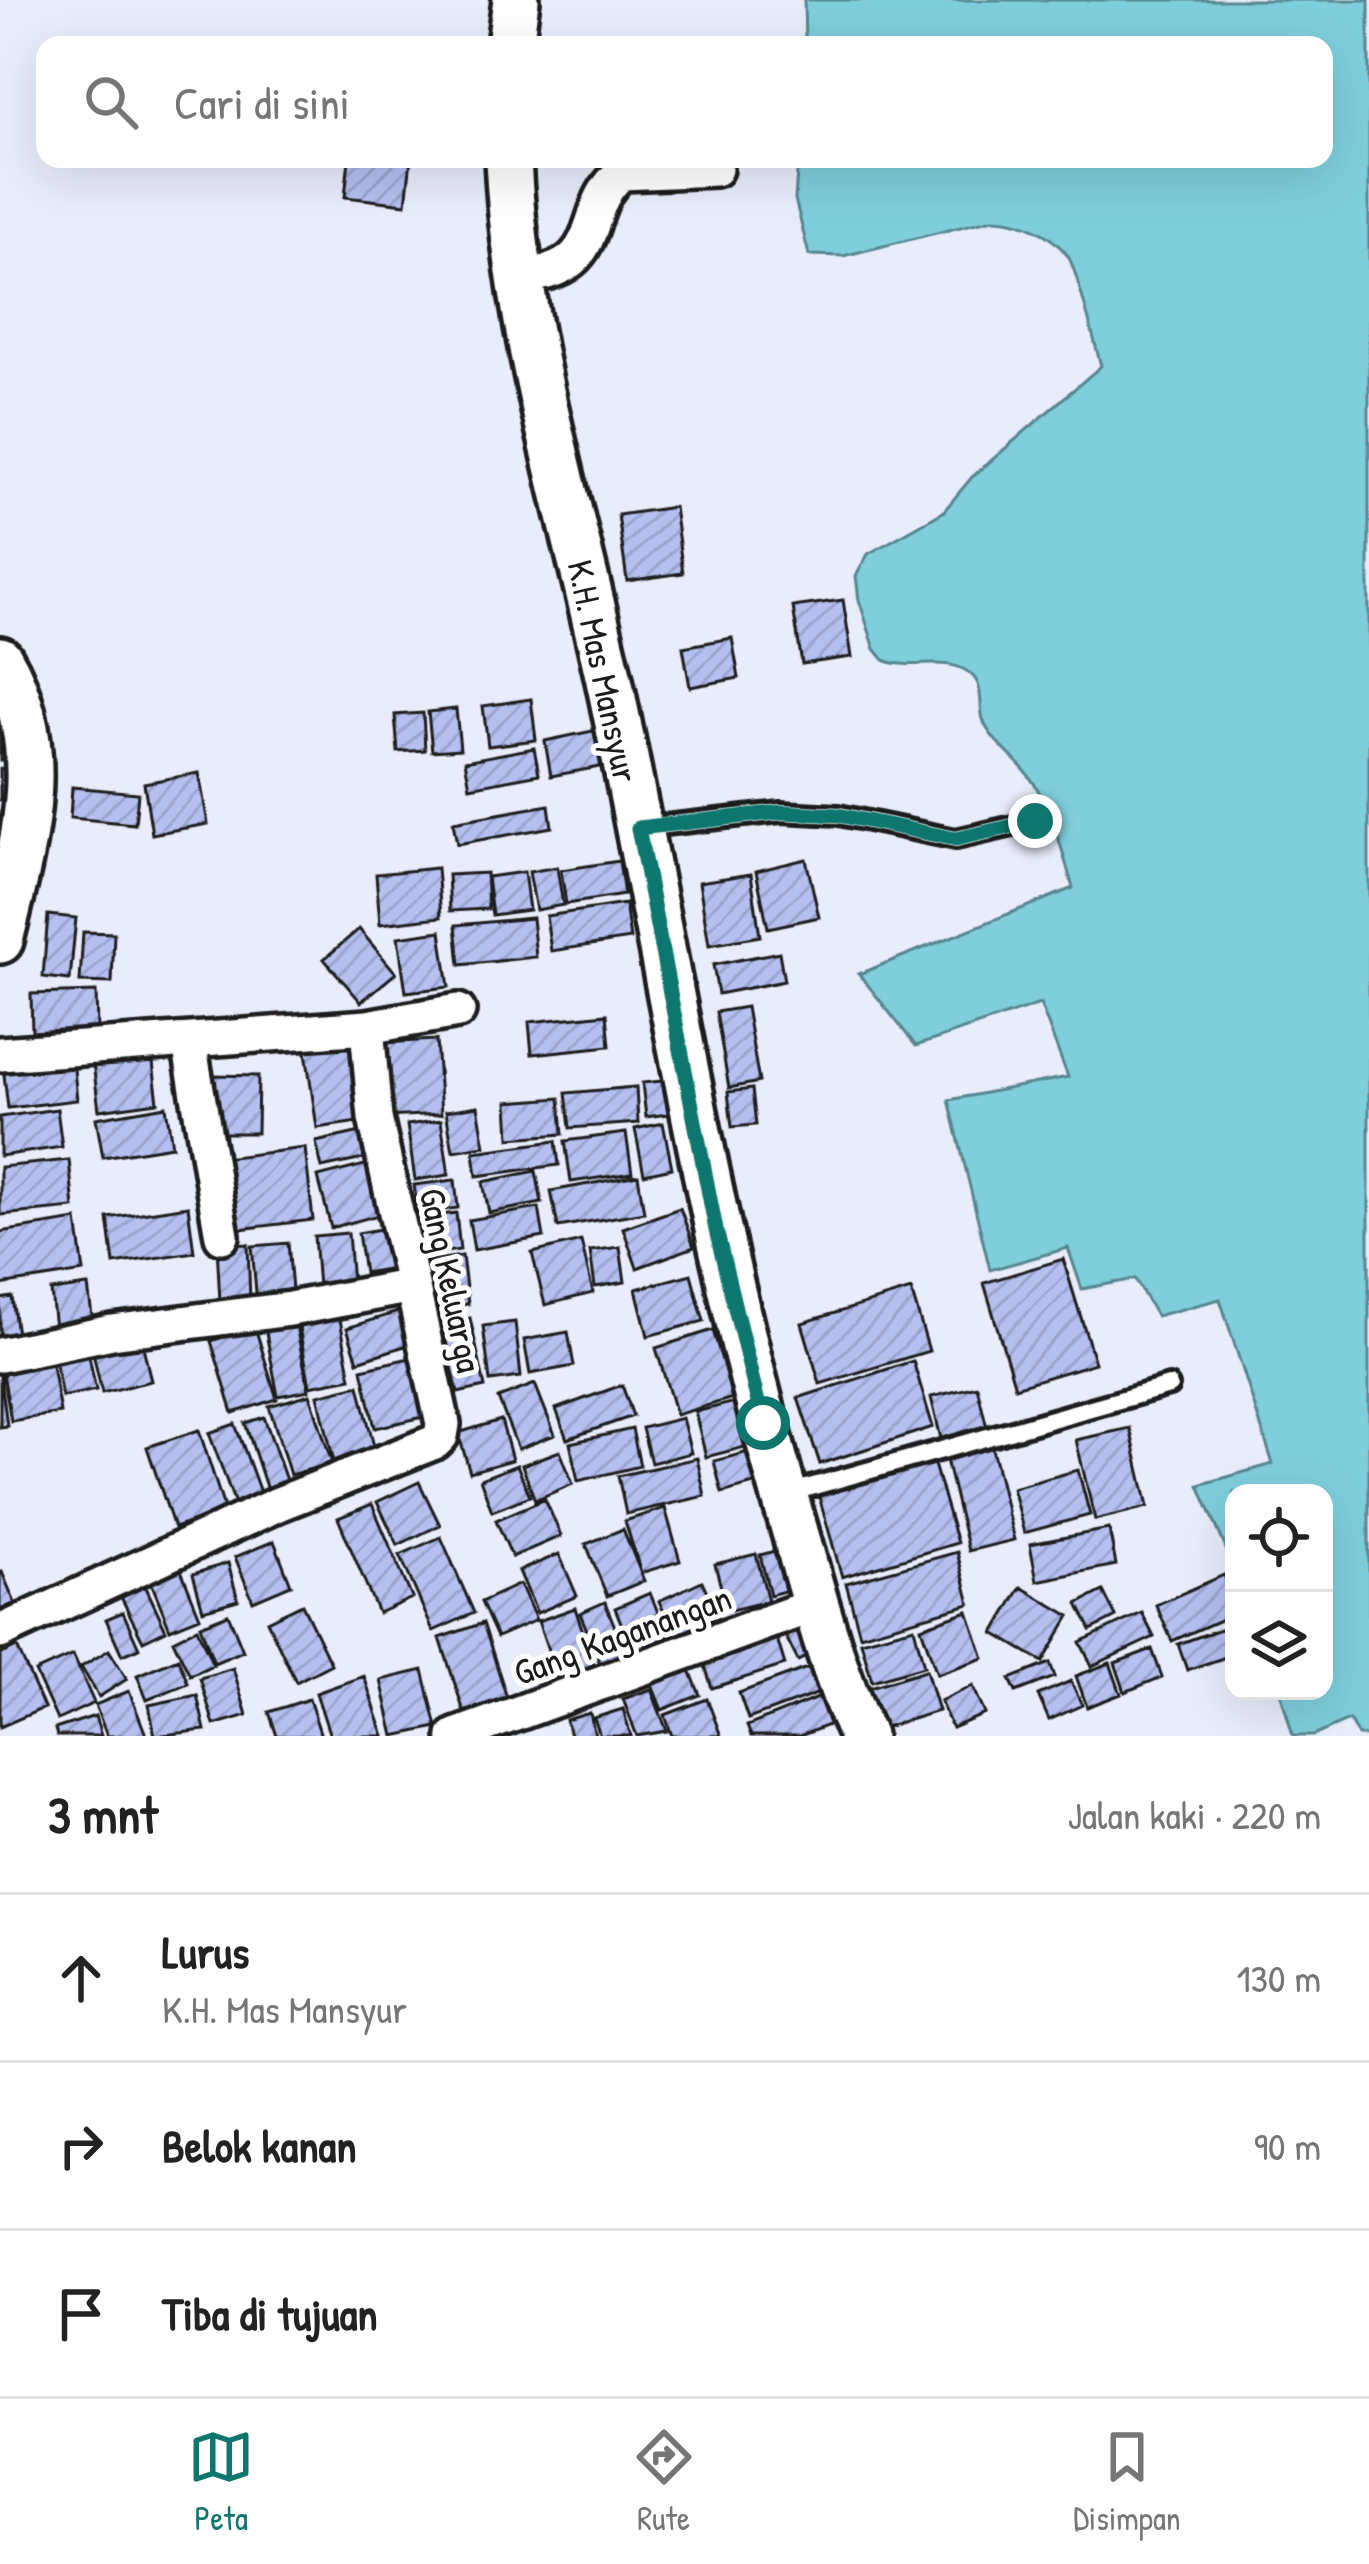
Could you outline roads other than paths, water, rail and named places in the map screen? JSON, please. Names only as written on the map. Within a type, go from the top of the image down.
[{"type":"main road","points":[[511,36],[516,0]]},
{"type":"main road","name":"K.H. Mas Mansyur","points":[[509,168],[546,418],[611,690],[716,1230],[784,1494],[862,1736]]},
{"type":"main road","points":[[0,660],[23,711],[29,743],[28,817],[0,940]]},
{"type":"street","points":[[523,276],[562,267],[580,251],[596,222],[603,194],[622,172],[715,169]]},
{"type":"street","points":[[0,1054],[367,1027],[458,1012]]},
{"type":"street","name":"Gang Keluarga","points":[[0,1632],[278,1504],[435,1442],[443,1424],[375,1118],[367,1027]]},
{"type":"street","points":[[189,1042],[222,1236]]},
{"type":"street","points":[[0,1354],[112,1332],[290,1310],[412,1286]]},
{"type":"street","name":"Gang Kaganangan","points":[[454,1736],[817,1604]]},
{"type":"lane","points":[[638,828],[800,813],[838,815],[956,839],[1035,821]]},
{"type":"lane","points":[[784,1494],[1169,1386]]},
{"type":"water","points":[[804,0],[1369,0],[1369,1736],[1358,1736],[1349,1720],[1313,1736],[1293,1736],[1283,1700],[1333,1700],[1333,1484],[1225,1484],[1225,1547],[1199,1485],[1273,1464],[1220,1299],[1156,1316],[1135,1279],[1082,1289],[1068,1248],[990,1270],[949,1100],[1068,1077],[1040,1004],[916,1046],[859,974],[1073,888],[1044,802],[1029,776],[986,727],[976,680],[956,666],[884,660],[875,649],[856,576],[868,554],[943,512],[972,477],[1101,366],[1072,263],[1044,234],[993,219],[843,256],[809,255],[795,199],[797,168],[1333,168],[1333,36],[805,36]]}]
